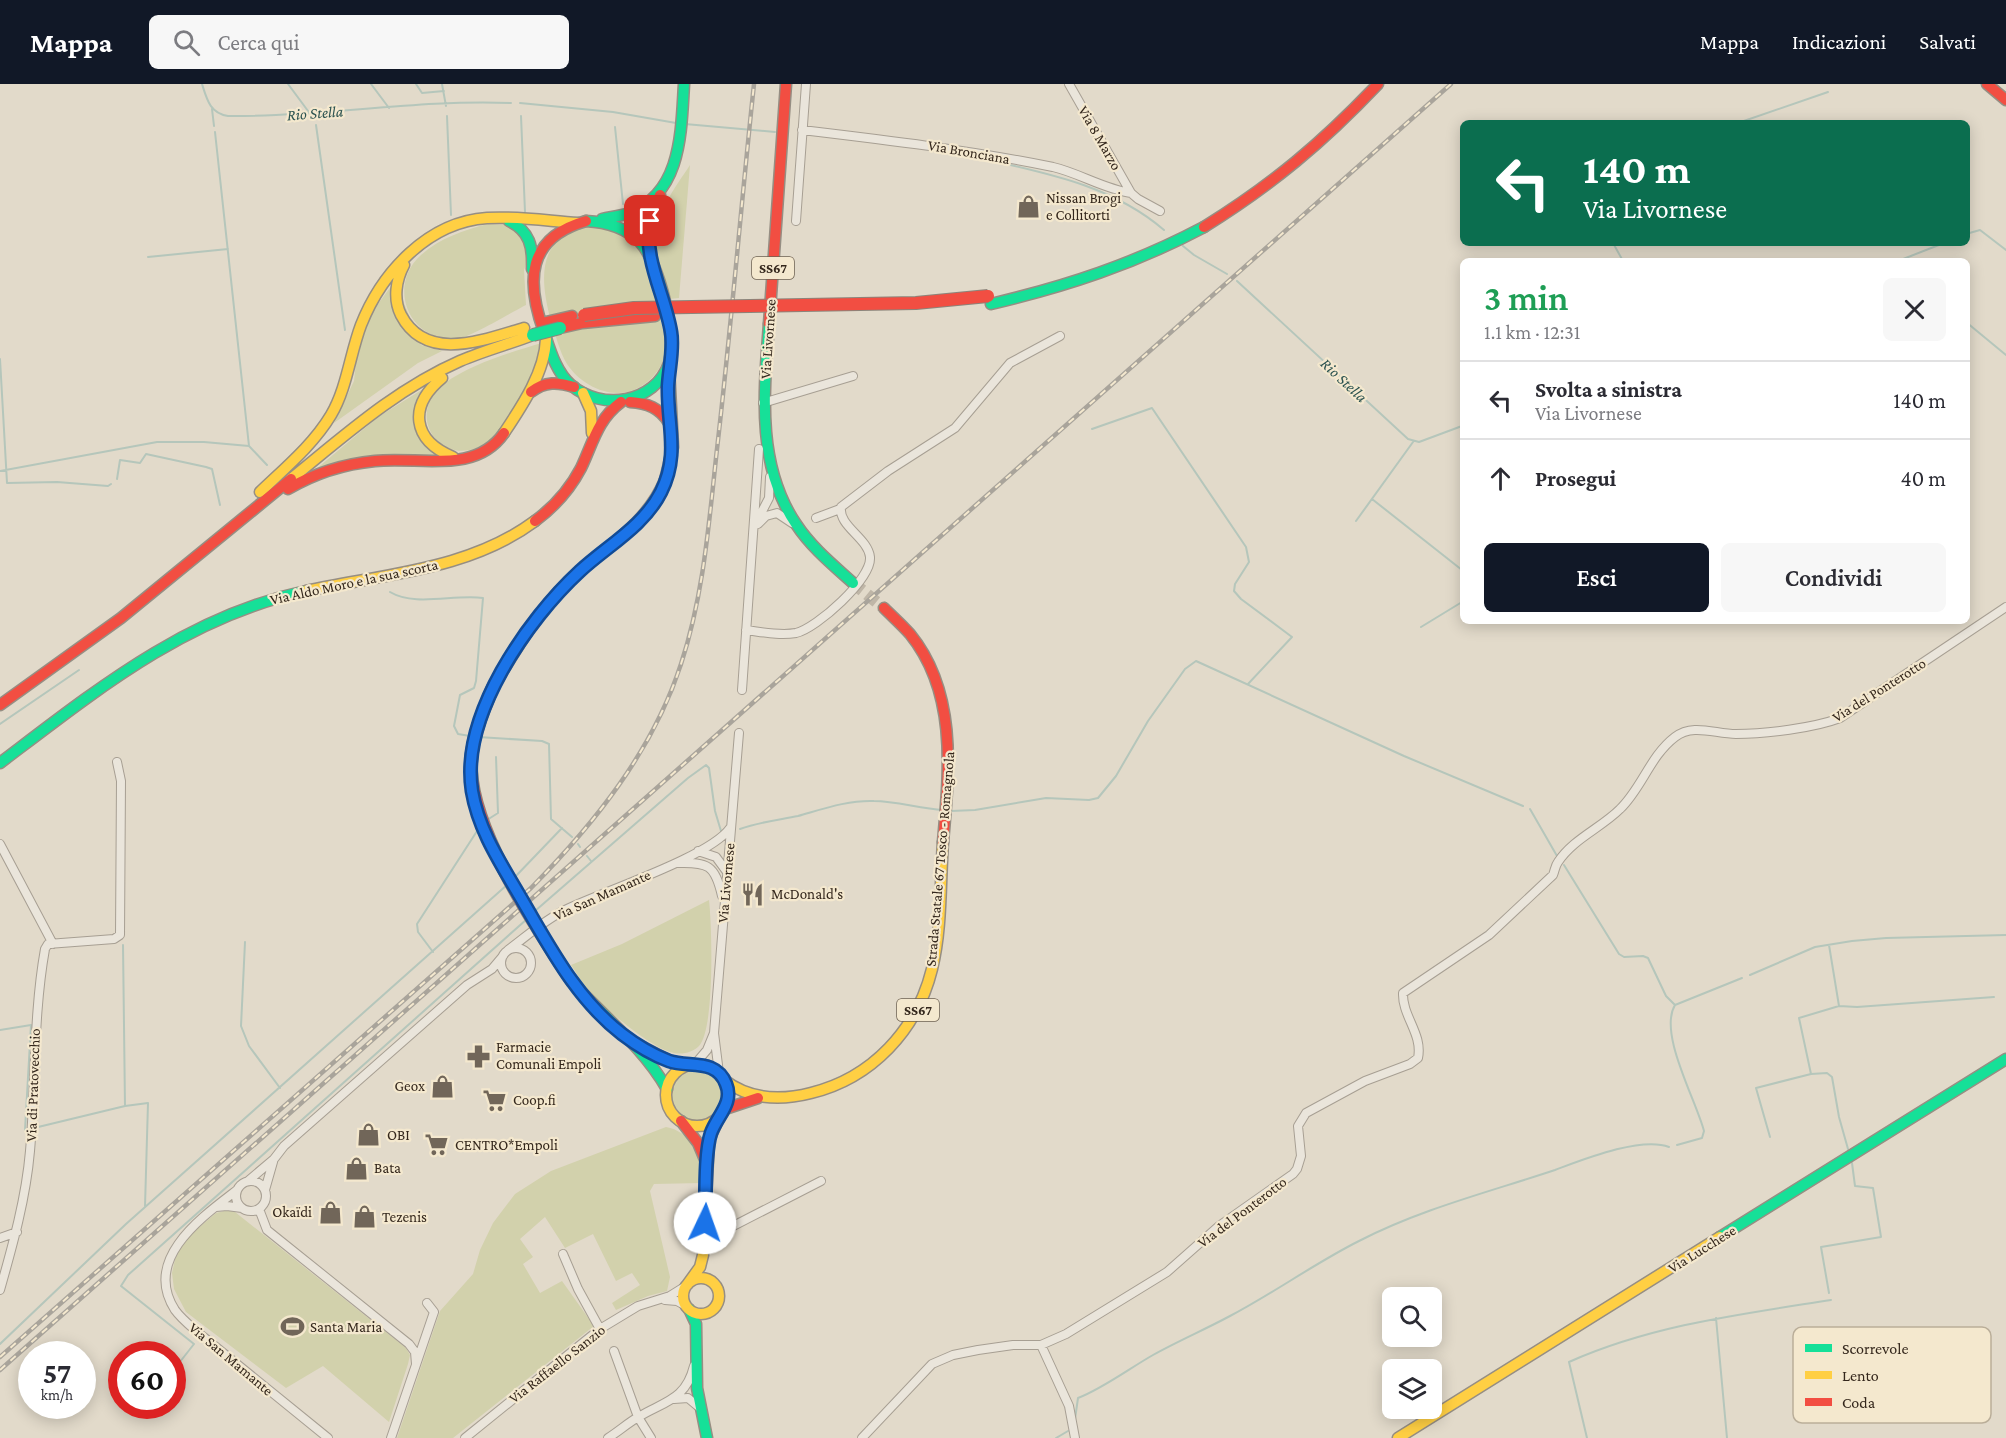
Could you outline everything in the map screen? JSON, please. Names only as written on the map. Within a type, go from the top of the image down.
[{"type":"main road","points":[[684,84],[677,162],[663,189],[649,226],[651,258],[671,333],[668,393],[673,451],[670,466],[662,490],[654,504],[637,523],[562,589],[525,636],[493,687],[483,708],[474,738],[471,773],[475,806],[496,857],[573,983],[594,1008],[646,1058],[667,1089],[669,1106],[698,1143],[708,1165]]},
{"type":"main road","name":"Via Livornese","points":[[765,454],[763,403],[786,84]]},
{"type":"main road","points":[[415,250],[401,269],[396,298],[403,319],[418,335],[433,343],[447,346],[527,330],[655,316],[943,311],[990,300],[1108,264],[1155,245],[1198,223],[1236,200],[1297,152],[1324,128],[1366,84]]},
{"type":"main road","points":[[0,695],[118,609],[378,397],[452,355],[546,322],[634,308],[895,304],[990,300],[1039,294],[1110,272],[1198,233],[1265,189],[1303,158],[1330,134],[1378,84]]},
{"type":"main road","points":[[1987,84],[2006,100]]},
{"type":"main road","points":[[532,269],[542,248],[551,238],[584,222],[615,218],[631,213],[650,202],[663,189]]},
{"type":"main road","points":[[260,493],[307,446],[326,423],[341,394],[355,341],[370,306],[394,270],[415,250],[450,227],[473,220],[497,218],[613,224],[628,231],[644,245],[651,258]]},
{"type":"main road","points":[[497,218],[516,224],[526,232],[533,246],[533,298],[546,339],[561,372],[578,390]]},
{"type":"main road","points":[[459,459],[441,453],[425,436],[418,419],[421,401],[429,387],[437,381],[527,330]]},
{"type":"main road","points":[[238,522],[301,482],[347,464],[379,460],[459,459],[477,456],[489,449],[504,434],[543,365],[546,339]]},
{"type":"main road","points":[[0,705],[88,643],[375,411],[427,378],[460,361],[499,346]]},
{"type":"main road","points":[[623,402],[652,388],[663,375],[670,361]]},
{"type":"main road","points":[[524,398],[544,383],[554,382],[578,390],[597,400],[643,403],[657,408],[666,417],[672,429]]},
{"type":"main road","name":"Via Aldo Moro e la sua scorta","points":[[578,390],[592,416],[592,437]]},
{"type":"main road","name":"Via Aldo Moro e la sua scorta","points":[[0,763],[156,650],[229,613],[291,593],[446,563],[481,551],[507,538],[535,521],[564,493],[583,464],[592,437],[604,416],[623,402]]},
{"type":"main road","name":"SS67","points":[[765,454],[778,493],[799,529],[818,552],[853,583]]},
{"type":"main road","name":"Strada Statale 67 Tosco - Romagnola","points":[[760,1097],[804,1095],[846,1081],[879,1059],[909,1025],[924,994],[933,962],[946,810],[948,735],[941,692],[920,646],[903,625],[884,608]]},
{"type":"main road","points":[[623,1034],[670,1061],[693,1064]]},
{"type":"main road","name":"Via Lucchese","points":[[1398,1438],[2006,1059]]},
{"type":"main road","name":"Via Livornese","points":[[667,1089],[675,1073],[693,1064]]},
{"type":"main road","name":"SS67","points":[[693,1064],[712,1067],[739,1091],[760,1097]]},
{"type":"main road","name":"Via Livornese","points":[[707,1438],[700,1408],[695,1319],[683,1296],[687,1285],[700,1267],[703,1255],[711,1133],[728,1097],[722,1076]]},
{"type":"main road","name":"SS67","points":[[680,1120],[688,1124],[700,1125],[712,1122],[723,1111],[760,1097]]},
{"type":"main road","name":"Via Livornese","points":[[697,1337],[703,1320],[719,1297],[705,1266],[703,1255]]},
{"type":"main road","points":[[687,1285],[703,1278],[713,1283]]},
{"type":"main road","points":[[688,1308],[700,1314],[711,1311]]},
{"type":"street","points":[[796,221],[806,84]]},
{"type":"street","name":"Via 8 Marzo","points":[[1070,84],[1131,193]]},
{"type":"street","name":"Via Bronciana","points":[[802,130],[914,143],[1068,171],[1131,193],[1160,210]]},
{"type":"street","points":[[816,518],[840,509],[888,471],[955,428],[1010,363],[1060,336]]},
{"type":"street","points":[[763,403],[853,376]]},
{"type":"street","name":"Via Livornese","points":[[754,529],[769,498],[765,454]]},
{"type":"street","name":"Via Livornese","points":[[741,690],[754,529],[765,454]]},
{"type":"street","points":[[746,630],[774,634],[803,630],[862,580],[869,566],[869,553],[843,518],[840,509]]},
{"type":"street","name":"SS67","points":[[754,529],[763,518],[777,513],[799,529]]},
{"type":"street","name":"Via del Ponterotto","points":[[1041,1345],[1088,1323],[1160,1277],[1219,1226],[1293,1174],[1301,1156],[1298,1126],[1306,1113],[1365,1081],[1410,1064],[1418,1058],[1418,1039],[1406,1009],[1403,993],[1490,935],[1553,874],[1556,864],[1564,854],[1589,831],[1622,808],[1657,755],[1677,735],[1699,729],[1747,733],[1813,726],[1833,721],[1905,676],[2006,607]]},
{"type":"street","name":"Via Livornese","points":[[722,1076],[714,1033],[739,733]]},
{"type":"street","points":[[0,844],[53,944],[114,939],[120,935],[121,781],[117,762]]},
{"type":"street","name":"Via San Mamante","points":[[506,953],[531,930],[565,910],[699,851],[725,835],[732,825]]},
{"type":"street","points":[[699,851],[716,857],[727,872]]},
{"type":"street","name":"Via San Mamante","points":[[674,863],[695,862],[712,869],[719,883],[724,912]]},
{"type":"street","points":[[476,979],[495,975],[512,978],[525,976],[531,967],[529,938],[531,930]]},
{"type":"street","name":"Via di Pratovecchio","points":[[0,1290],[17,1232],[30,1152],[39,982],[45,949],[48,944],[53,944]]},
{"type":"street","points":[[242,1208],[236,1200],[237,1190],[274,1159],[284,1146],[476,979],[497,964],[506,953],[522,949],[531,959]]},
{"type":"street","points":[[506,953],[502,969],[512,978]]},
{"type":"street","name":"Via Livornese","points":[[693,1064],[707,1050],[714,1033]]},
{"type":"street","points":[[215,1207],[227,1206],[250,1211],[259,1209],[265,1202],[265,1190],[274,1159]]},
{"type":"street","points":[[248,1181],[258,1182],[265,1190]]},
{"type":"street","points":[[704,1241],[821,1181]]},
{"type":"street","name":"Via San Mamante","points":[[237,1190],[181,1238],[170,1256],[166,1276],[169,1296],[176,1311],[202,1336],[328,1438]]},
{"type":"street","points":[[259,1209],[267,1230],[409,1344],[415,1352],[416,1364]]},
{"type":"street","points":[[0,1238],[17,1232]]},
{"type":"street","points":[[563,1254],[578,1289],[600,1329]]},
{"type":"street","name":"Via Raffaello Sanzio","points":[[465,1438],[600,1329],[630,1310],[679,1293],[687,1285]]},
{"type":"street","name":"Via Raffaello Sanzio","points":[[656,1301],[673,1300],[688,1308]]},
{"type":"street","points":[[391,1438],[434,1312],[427,1303]]},
{"type":"street","points":[[862,1438],[932,1364],[953,1355],[1013,1345],[1041,1345],[1069,1406],[1075,1438]]},
{"type":"street","points":[[614,1351],[638,1417],[651,1438]]},
{"type":"street","points":[[608,1438],[638,1417],[674,1399],[687,1386],[696,1356]]},
{"type":"street","points":[[674,1399],[688,1398],[700,1408]]},
{"type":"green space","points":[[690,165],[679,298],[670,299],[657,259],[655,234],[666,203]]},
{"type":"green space","points":[[488,224],[511,225],[525,236],[529,255],[524,270],[526,305],[460,338],[443,338],[428,333],[417,324],[409,312],[405,297],[405,283],[410,268],[421,255],[444,239]]},
{"type":"green space","points":[[598,226],[623,235],[638,249],[647,268],[667,344],[662,363],[655,375],[629,392],[599,390],[573,372],[562,354],[547,304],[544,272],[553,246],[564,236],[578,230]]},
{"type":"green space","points":[[395,281],[421,345],[442,351],[418,363],[334,423],[354,381],[357,352],[372,312]]},
{"type":"green space","points":[[542,343],[540,359],[534,373],[505,422],[489,441],[472,449],[457,450],[444,446],[434,436],[428,424],[427,410],[432,396],[445,383],[479,364]]},
{"type":"green space","points":[[423,389],[415,402],[437,455],[315,470],[378,417]]},
{"type":"green space","points":[[709,900],[711,976],[708,1020],[699,1046],[684,1053],[674,1053],[654,1044],[617,1017],[586,988],[571,965],[622,944]]},
{"type":"green space","points":[[697,1069],[707,1071],[715,1077],[721,1085],[723,1095],[721,1105],[715,1113],[707,1119],[697,1121],[687,1119],[679,1113],[673,1105],[671,1095],[673,1085],[679,1077],[687,1071]]},
{"type":"green space","points":[[666,1127],[675,1130],[689,1140],[698,1156],[702,1174],[702,1183],[654,1184],[650,1191],[670,1277],[667,1291],[648,1296],[616,1310],[612,1303],[640,1285],[632,1273],[616,1281],[593,1234],[565,1248],[545,1217],[520,1239],[533,1257],[523,1264],[540,1293],[562,1281],[594,1326],[453,1438],[397,1438],[440,1311],[473,1274],[480,1250],[493,1223],[515,1194],[551,1171]]},
{"type":"green space","name":"Santa Maria","points":[[228,1210],[235,1212],[406,1348],[410,1355],[408,1364],[389,1422],[323,1366],[286,1388],[186,1312],[174,1289],[172,1273],[176,1255],[189,1236],[216,1213]]},
{"type":"waterway","name":"Rio Stella","points":[[202,84],[213,109],[228,116],[299,114],[440,103],[511,103]]},
{"type":"waterway","points":[[288,84],[311,115]]},
{"type":"waterway","points":[[371,84],[389,108]]},
{"type":"waterway","points":[[416,84],[422,93],[444,91]]},
{"type":"waterway","points":[[442,84],[446,106]]},
{"type":"waterway","points":[[1747,120],[1828,92]]},
{"type":"waterway","name":"Rio Stella","points":[[520,103],[613,112],[676,123]]},
{"type":"waterway","points":[[212,109],[214,126]]},
{"type":"waterway","points":[[447,116],[451,215]]},
{"type":"waterway","points":[[521,116],[525,212]]},
{"type":"waterway","name":"Rio Stella","points":[[685,124],[775,132]]},
{"type":"waterway","points":[[316,125],[345,330]]},
{"type":"waterway","points":[[615,127],[623,204]]},
{"type":"waterway","points":[[215,132],[249,446],[267,465]]},
{"type":"waterway","name":"Rio Stella","points":[[993,161],[1061,178],[1105,193],[1125,203],[1164,230]]},
{"type":"waterway","name":"Rio Stella","points":[[1970,233],[1980,230],[2006,250]]},
{"type":"waterway","name":"Rio Stella","points":[[1183,246],[1227,274]]},
{"type":"waterway","points":[[1615,246],[1621,258]]},
{"type":"waterway","name":"Rio Stella","points":[[1906,258],[1936,246]]},
{"type":"waterway","points":[[148,257],[228,249]]},
{"type":"waterway","name":"Rio Stella","points":[[1237,281],[1408,439],[1419,442],[1460,427]]},
{"type":"waterway","points":[[1970,325],[2006,355]]},
{"type":"waterway","points":[[0,359],[7,483],[57,482],[108,486],[111,484]]},
{"type":"waterway","points":[[1092,429],[1152,408],[1246,547],[1249,562],[1235,584],[1234,591],[1241,599],[1292,637],[1248,684]]},
{"type":"waterway","points":[[0,471],[157,442],[204,442],[249,446]]},
{"type":"waterway","points":[[1356,521],[1413,442]]},
{"type":"waterway","points":[[117,479],[120,460],[140,463],[146,454],[206,467],[212,469],[220,505]]},
{"type":"waterway","points":[[1372,499],[1460,568]]},
{"type":"waterway","points":[[390,592],[411,599],[483,598],[476,681],[474,688],[460,695],[454,726],[458,734],[470,736]]},
{"type":"waterway","points":[[1421,627],[1460,603]]},
{"type":"waterway","points":[[951,811],[975,810],[1046,798],[1089,800],[1098,798],[1116,776],[1148,721],[1185,669],[1196,661],[1404,756],[1523,806]]},
{"type":"waterway","points":[[0,724],[79,670]]},
{"type":"waterway","points":[[478,737],[542,741],[549,744],[551,819],[572,837]]},
{"type":"waterway","points":[[487,820],[498,813],[496,757]]},
{"type":"waterway","points":[[535,911],[688,778],[706,765],[709,768],[715,811],[721,831]]},
{"type":"waterway","points":[[740,829],[864,801],[883,801],[943,810]]},
{"type":"waterway","points":[[1530,809],[1557,856]]},
{"type":"waterway","points":[[433,952],[418,932],[417,924],[479,828]]},
{"type":"waterway","points":[[514,878],[562,828]]},
{"type":"waterway","points":[[587,856],[591,861]]},
{"type":"waterway","points":[[1564,865],[1619,954],[1624,957],[1648,958],[1666,996],[1675,1005]]},
{"type":"waterway","points":[[0,1344],[126,1224],[508,884]]},
{"type":"waterway","points":[[186,1354],[194,1344],[121,1286],[128,1275],[527,919]]},
{"type":"waterway","points":[[1750,975],[1815,947],[1852,941],[2006,935]]},
{"type":"waterway","points":[[245,942],[241,1026],[249,1046],[280,1088]]},
{"type":"waterway","points":[[123,945],[125,1106]]},
{"type":"waterway","points":[[1829,945],[1839,1006],[1799,1018],[1811,1074],[1827,1073],[1832,1077],[1839,1117],[1848,1149]]},
{"type":"waterway","points":[[1677,1145],[1702,1138],[1704,1131],[1680,1067],[1671,1032],[1671,1017],[1675,1005],[1742,978]]},
{"type":"waterway","points":[[1839,1006],[1857,1007],[1994,997]]},
{"type":"waterway","points":[[0,1030],[31,1025],[25,1130],[29,1129]]},
{"type":"waterway","points":[[1770,1137],[1756,1088],[1811,1074]]},
{"type":"waterway","points":[[34,1128],[125,1106],[148,1103],[145,1206]]},
{"type":"waterway","points":[[1075,1419],[1078,1398],[1162,1350],[1246,1307],[1326,1259],[1383,1230],[1456,1202],[1612,1151],[1657,1144],[1669,1147]]},
{"type":"waterway","points":[[1829,1293],[1821,1247],[1881,1237],[1873,1188],[1855,1186],[1852,1163]]},
{"type":"waterway","points":[[1587,1438],[1569,1362],[1632,1339],[1698,1322],[1831,1300]]},
{"type":"waterway","points":[[1716,1318],[1727,1438]]},
{"type":"waterway","points":[[1056,1438],[1068,1431]]},
{"type":"tunnel","points":[[853,583],[884,608]]},
{"type":"railway","points":[[0,1357],[531,888],[599,812],[638,756],[655,727],[681,664],[700,584],[722,404],[754,84]]},
{"type":"railway","points":[[0,1370],[1451,84]]},
{"type":"traffic: fast","points":[[602,219],[629,213],[646,204],[660,191],[675,159],[682,122],[684,84]]},
{"type":"traffic: fast","points":[[509,221],[522,230],[529,240],[532,269]]},
{"type":"traffic: fast","points":[[544,332],[561,374],[571,385],[597,398],[612,400],[640,395],[662,377],[669,363],[671,336],[665,300],[647,252],[640,242],[622,229],[608,224],[586,221]]},
{"type":"traffic: fast","points":[[991,304],[1100,273],[1152,252],[1204,227]]},
{"type":"traffic: fast","points":[[769,324],[765,401],[766,427],[774,477],[783,501],[796,524],[808,540],[853,583]]},
{"type":"traffic: fast","points":[[533,335],[560,328]]},
{"type":"traffic: fast","points":[[493,687],[551,600],[633,526],[656,497],[665,480]]},
{"type":"traffic: fast","points":[[0,763],[107,684],[182,637],[221,618],[306,591]]},
{"type":"traffic: fast","points":[[573,983],[635,1046],[667,1089]]},
{"type":"traffic: fast","points":[[1720,1237],[2006,1059]]},
{"type":"traffic: fast","points":[[689,1309],[696,1324],[697,1388],[707,1438]]},
{"type":"traffic: slow","points":[[260,492],[307,446],[331,415],[341,394],[357,336],[370,305],[381,286],[410,253],[445,229],[487,218],[578,223]]},
{"type":"traffic: slow","points":[[404,265],[396,290],[397,303],[401,315],[412,330],[425,339],[456,344],[474,342],[524,328]]},
{"type":"traffic: slow","points":[[291,479],[371,414],[414,385],[460,361],[533,335]]},
{"type":"traffic: slow","points":[[504,433],[537,376],[542,364],[546,339]]},
{"type":"traffic: slow","points":[[665,480],[673,447],[669,368]]},
{"type":"traffic: slow","points":[[442,378],[424,400],[419,422],[429,441],[439,450],[453,457]]},
{"type":"traffic: slow","points":[[583,393],[591,411],[592,433]]},
{"type":"traffic: slow","points":[[306,591],[425,568],[454,560],[482,550],[535,521]]},
{"type":"traffic: slow","points":[[724,1080],[744,1092],[755,1095],[777,1098],[799,1096],[833,1086],[854,1076],[889,1048],[915,1012],[932,969],[939,922],[943,842]]},
{"type":"traffic: slow","points":[[639,1045],[670,1061],[690,1065]]},
{"type":"traffic: slow","points":[[697,1064],[714,1069],[719,1073],[723,1078],[728,1095],[723,1112],[719,1117],[714,1121],[697,1126],[680,1121],[675,1117],[671,1112],[666,1095],[671,1078],[675,1073],[680,1069],[697,1064]]},
{"type":"traffic: slow","points":[[687,1285],[700,1267],[703,1255],[709,1140],[719,1118]]},
{"type":"traffic: slow","points":[[1398,1438],[1720,1237]]},
{"type":"traffic: slow","points":[[701,1278],[714,1283],[719,1296],[714,1309],[701,1314],[688,1309],[683,1296],[688,1283],[701,1278]]},
{"type":"traffic: jam","points":[[769,324],[786,84]]},
{"type":"traffic: jam","points":[[1204,227],[1296,162],[1378,84]]},
{"type":"traffic: jam","points":[[1987,84],[2006,100]]},
{"type":"traffic: jam","points":[[650,254],[649,226],[660,195]]},
{"type":"traffic: jam","points":[[544,332],[535,296],[536,264],[542,250],[552,238],[586,221]]},
{"type":"traffic: jam","points":[[584,315],[634,308],[916,303],[988,296]]},
{"type":"traffic: jam","points":[[546,322],[572,316]]},
{"type":"traffic: jam","points":[[560,328],[582,323],[655,316]]},
{"type":"traffic: jam","points":[[531,392],[541,386],[552,384],[574,387]]},
{"type":"traffic: jam","points":[[535,521],[549,510],[567,490],[581,468],[601,424],[621,402]]},
{"type":"traffic: jam","points":[[630,402],[652,407],[669,423]]},
{"type":"traffic: jam","points":[[288,489],[319,474],[363,462],[462,459],[492,446],[504,433]]},
{"type":"traffic: jam","points":[[0,705],[121,618],[291,479]]},
{"type":"traffic: jam","points":[[884,608],[910,634],[925,657],[936,682],[943,707],[948,761],[943,842]]},
{"type":"traffic: jam","points":[[493,687],[472,749],[471,770],[475,796],[483,823],[510,881],[573,983]]},
{"type":"traffic: jam","points":[[725,1109],[758,1098]]},
{"type":"traffic: jam","points":[[681,1121],[698,1143],[706,1162]]},
{"type":"place","name":"Nissan Brogi e Collitorti","points":[[1028,207]]},
{"type":"place","name":"McDonald's","points":[[753,894]]},
{"type":"place","name":"Farmacie Comunali Empoli","points":[[478,1056]]},
{"type":"place","name":"Geox","points":[[443,1086]]},
{"type":"place","name":"Coop.fi","points":[[495,1100]]},
{"type":"place","name":"OBI","points":[[369,1135]]},
{"type":"place","name":"CENTRO*Empoli","points":[[437,1145]]},
{"type":"place","name":"Bata","points":[[356,1168]]},
{"type":"place","name":"Okaïdi","points":[[330,1212]]},
{"type":"place","name":"Tezenis","points":[[364,1217]]},
{"type":"place","name":"Santa Maria","points":[[292,1327]]},
{"type":"route","points":[[650,221],[651,258],[672,337],[668,393],[673,444],[666,481],[651,508],[643,517],[562,589],[525,636],[493,687],[483,708],[474,738],[471,779],[479,819],[496,857],[573,983],[594,1008],[623,1034],[647,1050],[670,1061],[690,1065],[704,1064],[712,1067],[727,1085],[727,1103],[709,1140],[705,1223]]}]
